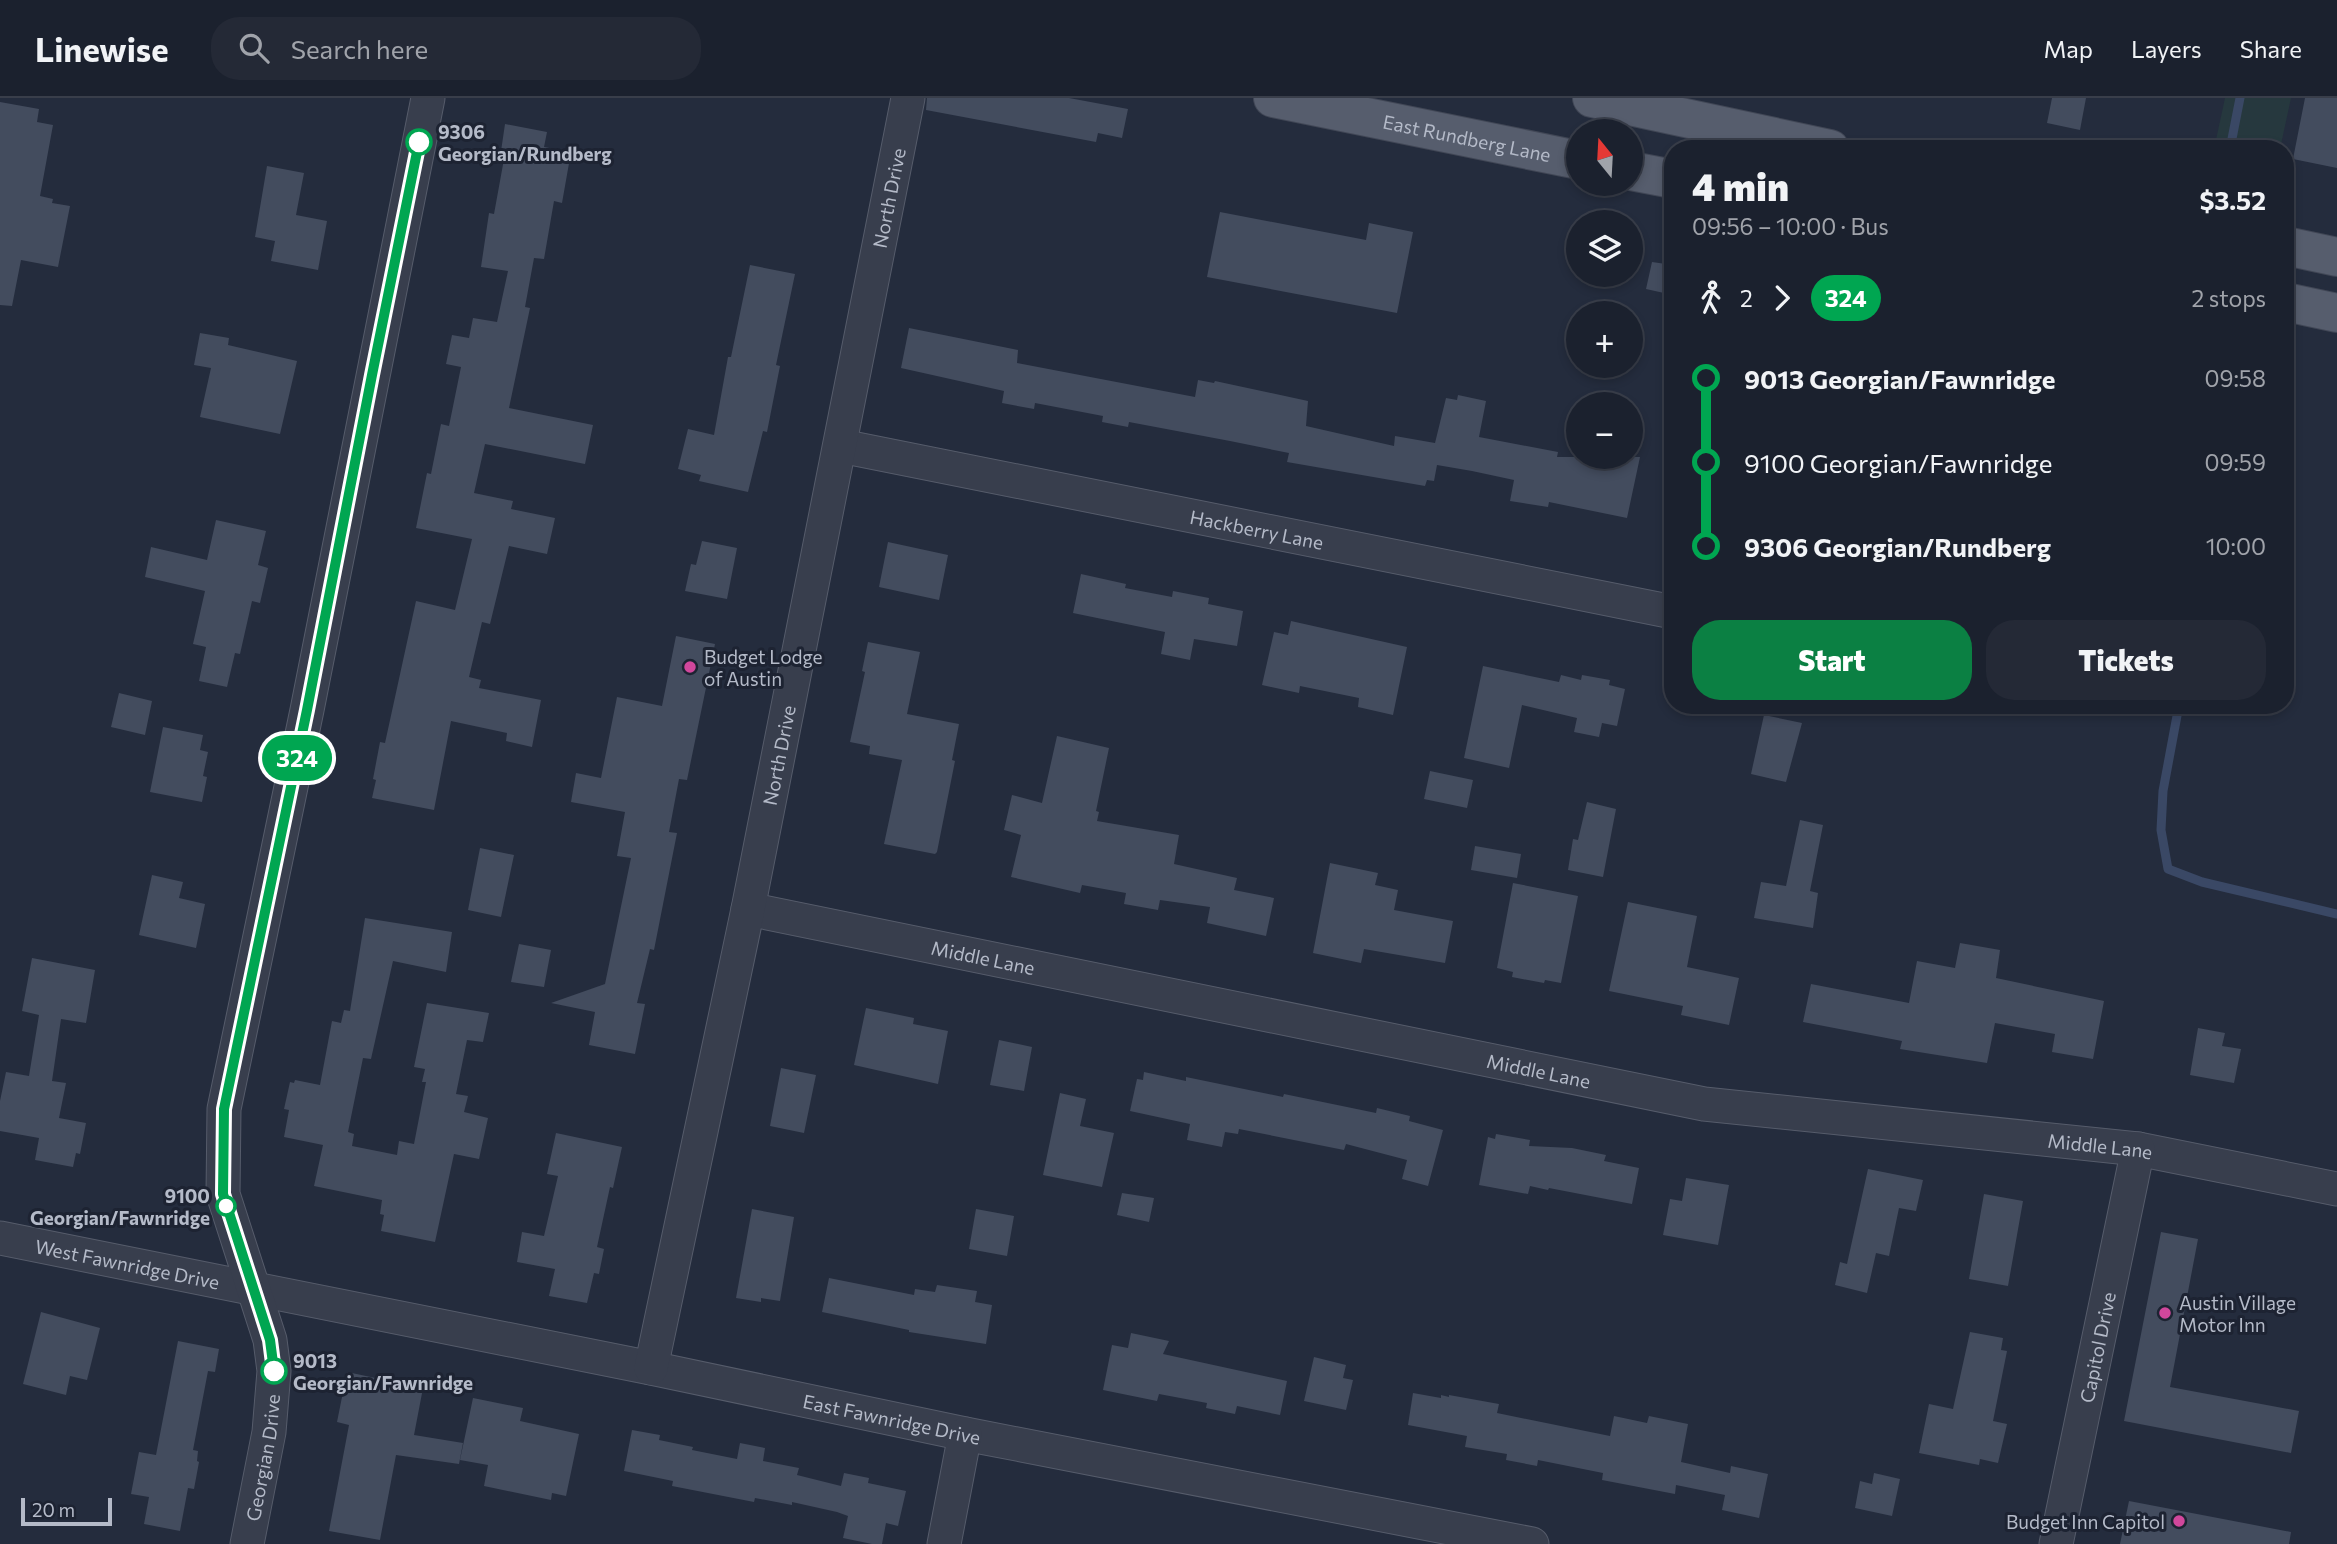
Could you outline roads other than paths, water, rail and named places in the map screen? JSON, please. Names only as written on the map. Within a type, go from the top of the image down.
[{"type":"main road","name":"East Rundberg Lane","points":[[1273,98],[1566,158]]},
{"type":"main road","points":[[1592,98],[1686,134],[1744,140]]},
{"type":"main road","points":[[1643,173],[1664,177]]},
{"type":"main road","points":[[2294,248],[2337,257]]},
{"type":"main road","points":[[2294,304],[2337,313]]},
{"type":"street","name":"Georgian Drive","points":[[247,1544],[269,1432],[274,1371],[270,1340],[223,1194],[224,1109],[307,710],[428,98]]},
{"type":"street","name":"North Drive","points":[[651,1368],[748,909],[908,98]]},
{"type":"street","name":"Hackberry Lane","points":[[841,446],[1664,610]]},
{"type":"street","name":"Middle Lane","points":[[748,909],[1704,1104],[2138,1149],[2337,1189]]},
{"type":"street","name":"Capitol Drive","points":[[2056,1544],[2138,1149]]},
{"type":"street","name":"West Fawnridge Drive","points":[[0,1238],[254,1290]]},
{"type":"street","name":"East Fawnridge Drive","points":[[254,1290],[651,1368],[965,1434],[1532,1544]]},
{"type":"street","points":[[944,1544],[965,1434]]},
{"type":"waterway","points":[[2232,140],[2240,98]]},
{"type":"waterway","points":[[2177,714],[2163,791],[2161,830],[2168,869],[2202,882],[2337,914]]},
{"type":"place","name":"9306 Georgian/Rundberg","points":[[419,142]]},
{"type":"place","name":"Budget Lodge of Austin","points":[[690,667]]},
{"type":"place","name":"9100 Georgian/Fawnridge","points":[[226,1206]]},
{"type":"place","name":"Austin Village Motor Inn","points":[[2165,1313]]},
{"type":"place","name":"9013 Georgian/Fawnridge","points":[[274,1371]]},
{"type":"place","name":"Budget Inn Capitol","points":[[2179,1521]]}]
